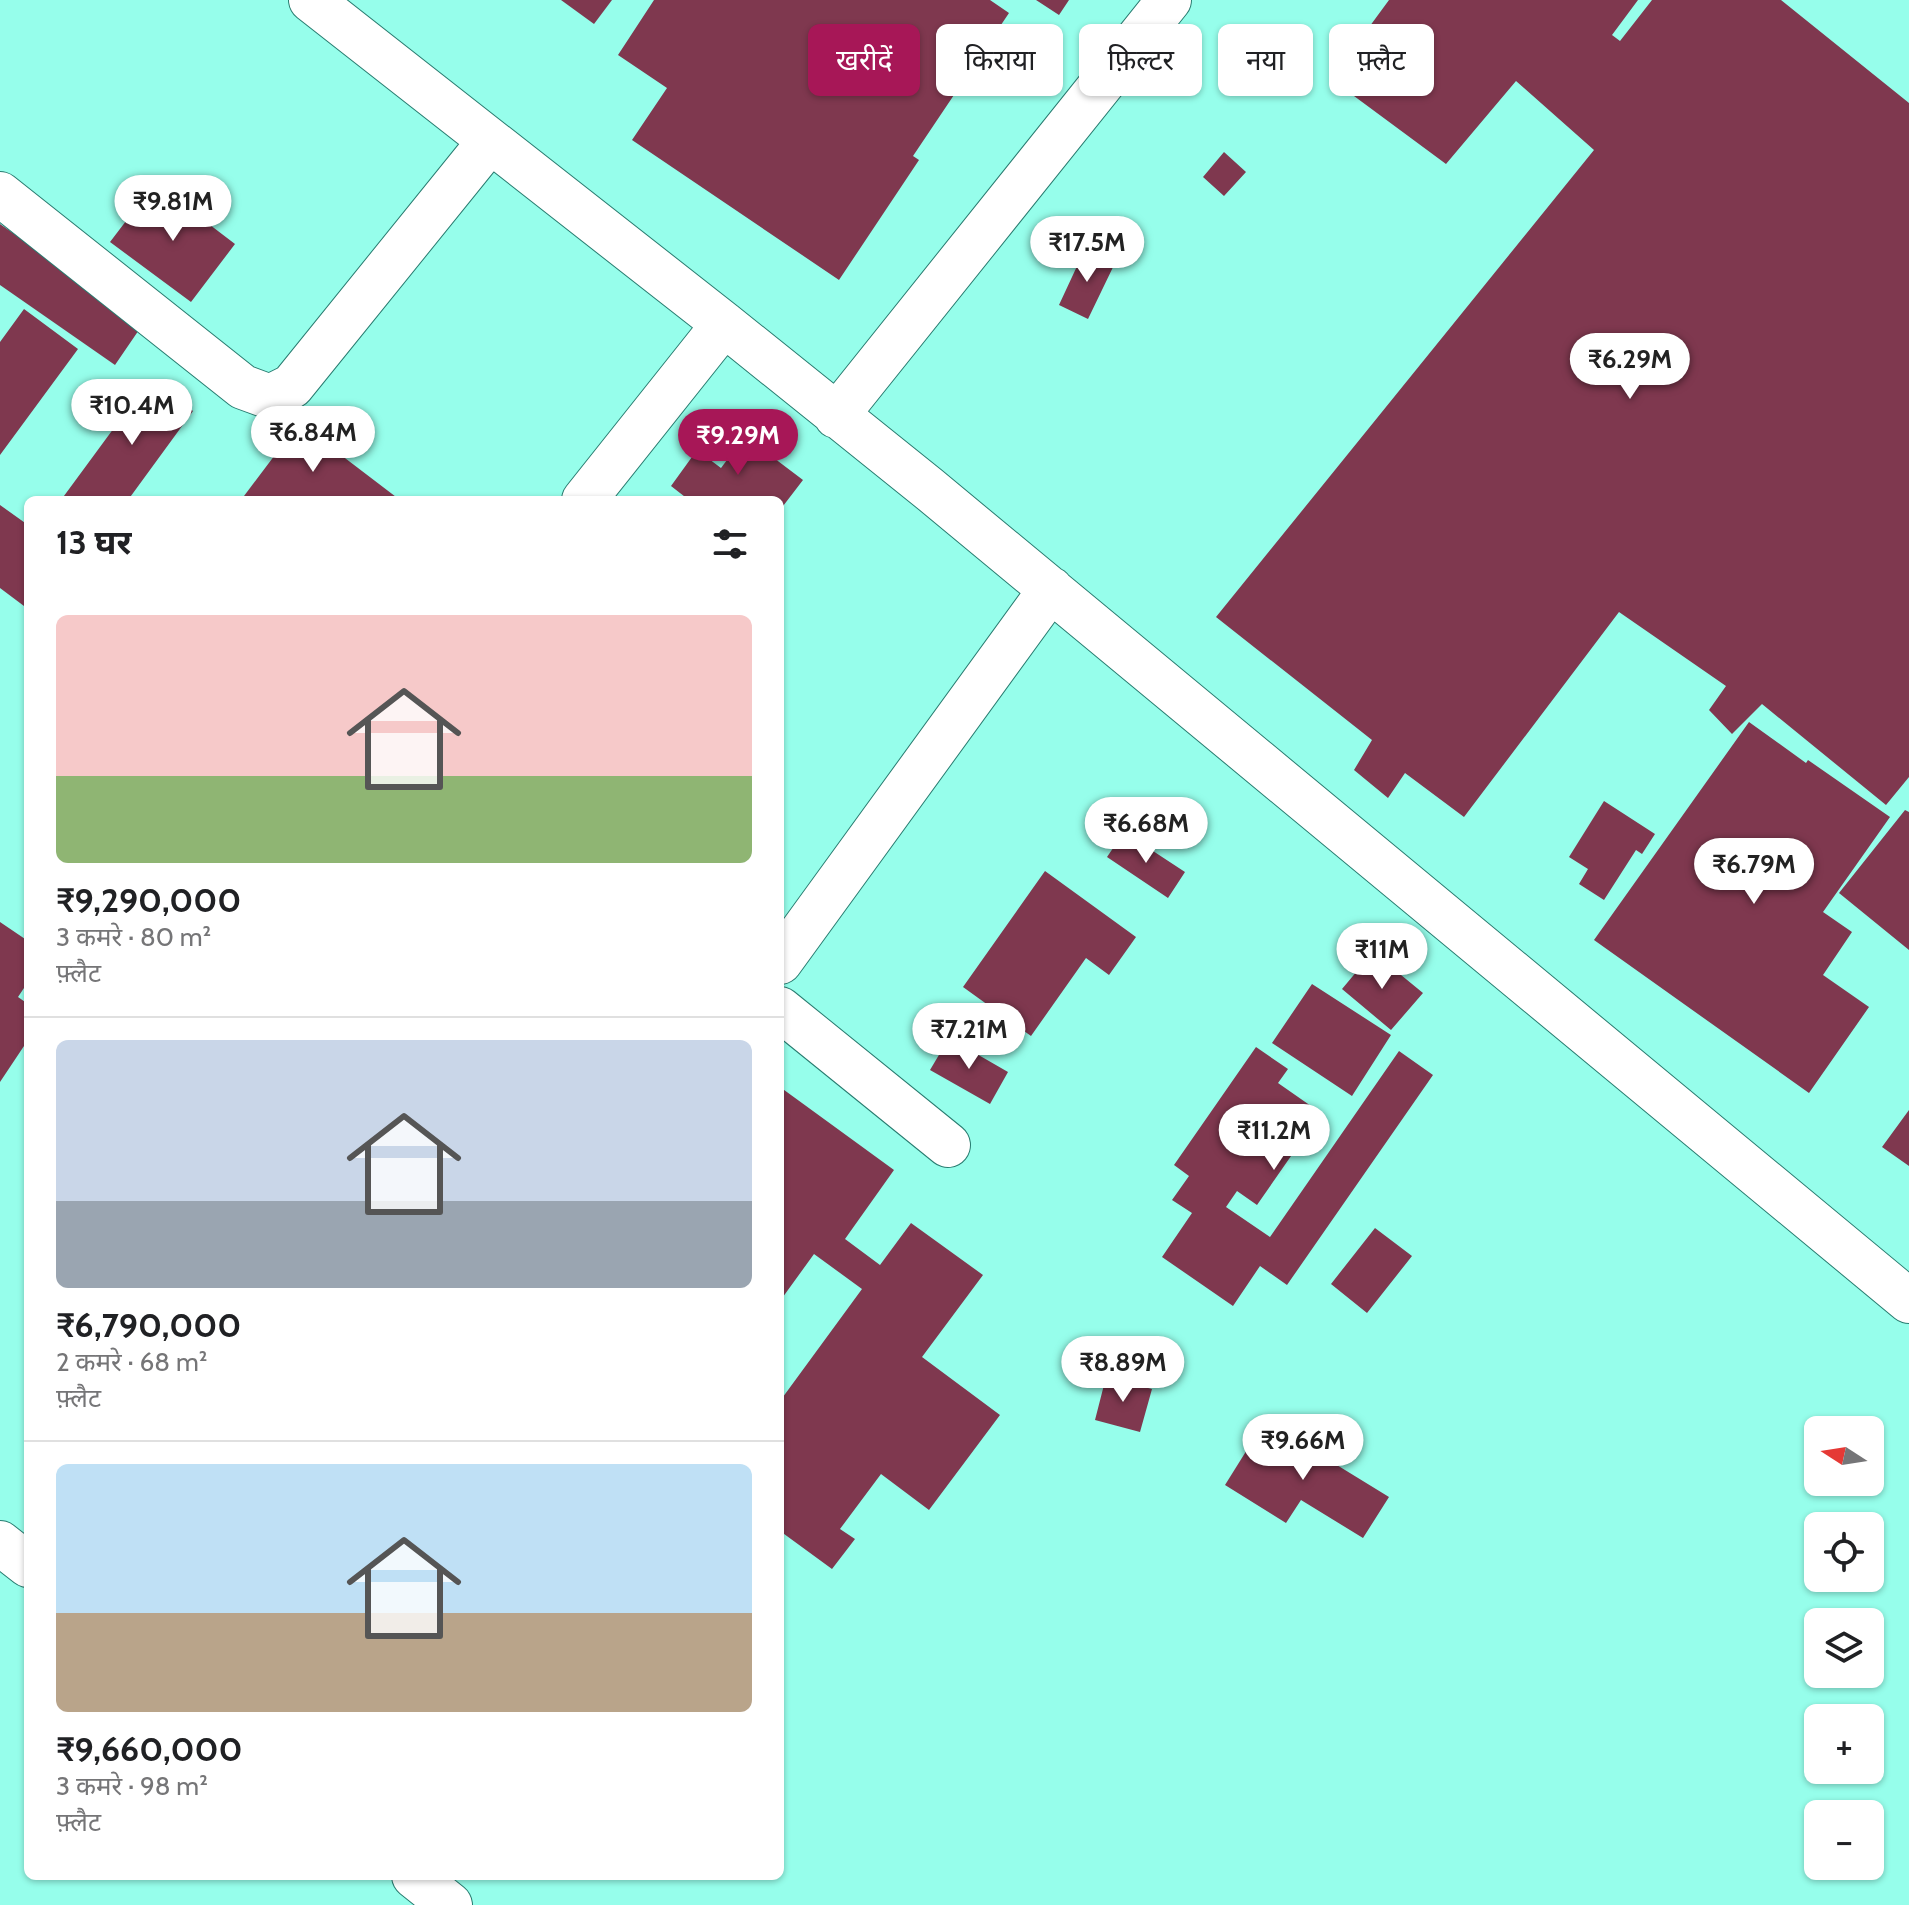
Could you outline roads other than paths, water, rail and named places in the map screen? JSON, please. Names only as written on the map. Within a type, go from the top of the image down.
[{"type":"street","points":[[311,0],[724,324],[1051,589],[1909,1301]]},
{"type":"street","points":[[836,416],[1169,0]]},
{"type":"street","points":[[0,194],[243,387],[270,397],[292,386],[490,141]]},
{"type":"street","points":[[587,496],[724,324]]},
{"type":"street","points":[[784,956],[1051,589]]},
{"type":"street","points":[[784,1012],[948,1145]]},
{"type":"street","points":[[0,1543],[24,1562]]},
{"type":"street","points":[[419,1880],[450,1905]]}]
